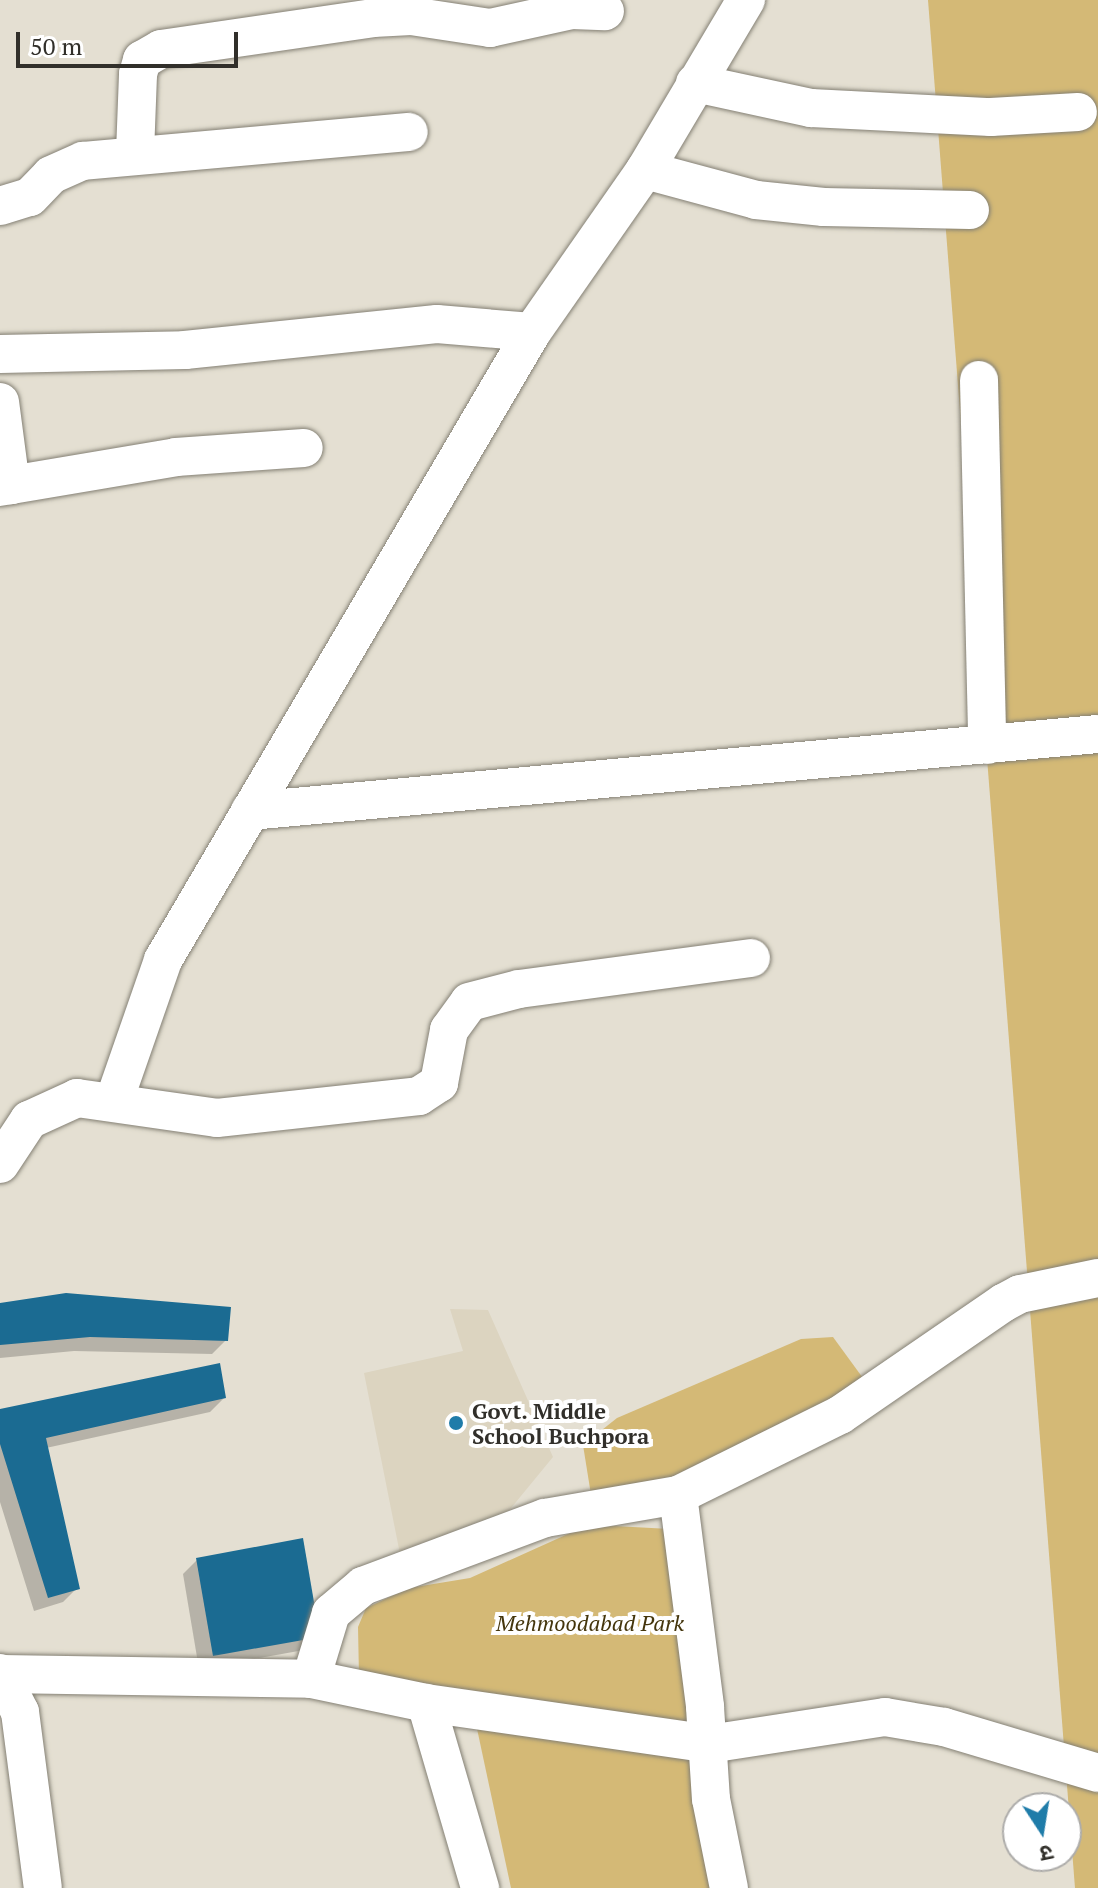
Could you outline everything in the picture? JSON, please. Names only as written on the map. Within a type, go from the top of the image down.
[{"type":"street","points":[[114,1101],[163,960],[532,332],[645,170],[746,0]]},
{"type":"street","points":[[135,153],[138,74],[142,60],[161,49],[373,18],[411,16],[490,28],[572,10],[605,11]]},
{"type":"street","points":[[695,83],[811,108],[991,117],[1078,112]]},
{"type":"street","points":[[0,206],[30,197],[66,167],[135,153],[409,132]]},
{"type":"street","points":[[645,170],[756,200],[824,207],[970,210]]},
{"type":"street","points":[[0,354],[185,350],[437,324],[532,332]]},
{"type":"street","points":[[979,380],[987,745]]},
{"type":"street","points":[[0,402],[6,486],[176,457],[304,448]]},
{"type":"street","points":[[250,811],[1098,734]]},
{"type":"street","points":[[0,1164],[29,1120],[52,1105],[77,1098],[114,1101],[165,1114],[217,1118],[419,1096],[439,1083],[449,1030],[469,1002],[519,989],[751,958]]},
{"type":"street","points":[[311,1679],[331,1613],[363,1586],[545,1518],[678,1495],[840,1415],[1020,1294],[1098,1278]]},
{"type":"street","points":[[678,1495],[709,1744],[712,1813],[729,1888]]},
{"type":"street","points":[[43,1888],[20,1712],[0,1673],[311,1679],[426,1703],[709,1744],[885,1717],[944,1727],[1098,1773]]},
{"type":"street","points":[[426,1703],[480,1888]]},
{"type":"shaded area","name":"Govt. Middle School Buchpora","points":[[450,1309],[488,1310],[553,1457],[507,1513],[400,1554],[364,1373],[463,1351]]},
{"type":"green space","points":[[928,0],[1098,0],[1098,1888],[1075,1888],[1074,1872],[1082,1872],[1082,1792],[1068,1792]]},
{"type":"green space","points":[[833,1337],[868,1385],[683,1485],[592,1501],[583,1445],[617,1418],[801,1339]]},
{"type":"green space","name":"Mehmoodabad Park","points":[[614,1526],[670,1529],[694,1728],[359,1677],[358,1627],[366,1608],[409,1588],[470,1578],[579,1529]]},
{"type":"green space","points":[[476,1724],[695,1760],[722,1888],[511,1888]]},
{"type":"building","points":[[66,1293],[231,1307],[228,1341],[90,1337],[0,1345],[0,1303]]},
{"type":"building","points":[[220,1363],[226,1398],[46,1438],[80,1589],[48,1598],[0,1444],[0,1409]]},
{"type":"building","points":[[303,1538],[320,1637],[213,1656],[196,1558]]},
{"type":"place","name":"Govt. Middle School Buchpora","points":[[456,1423]]}]
